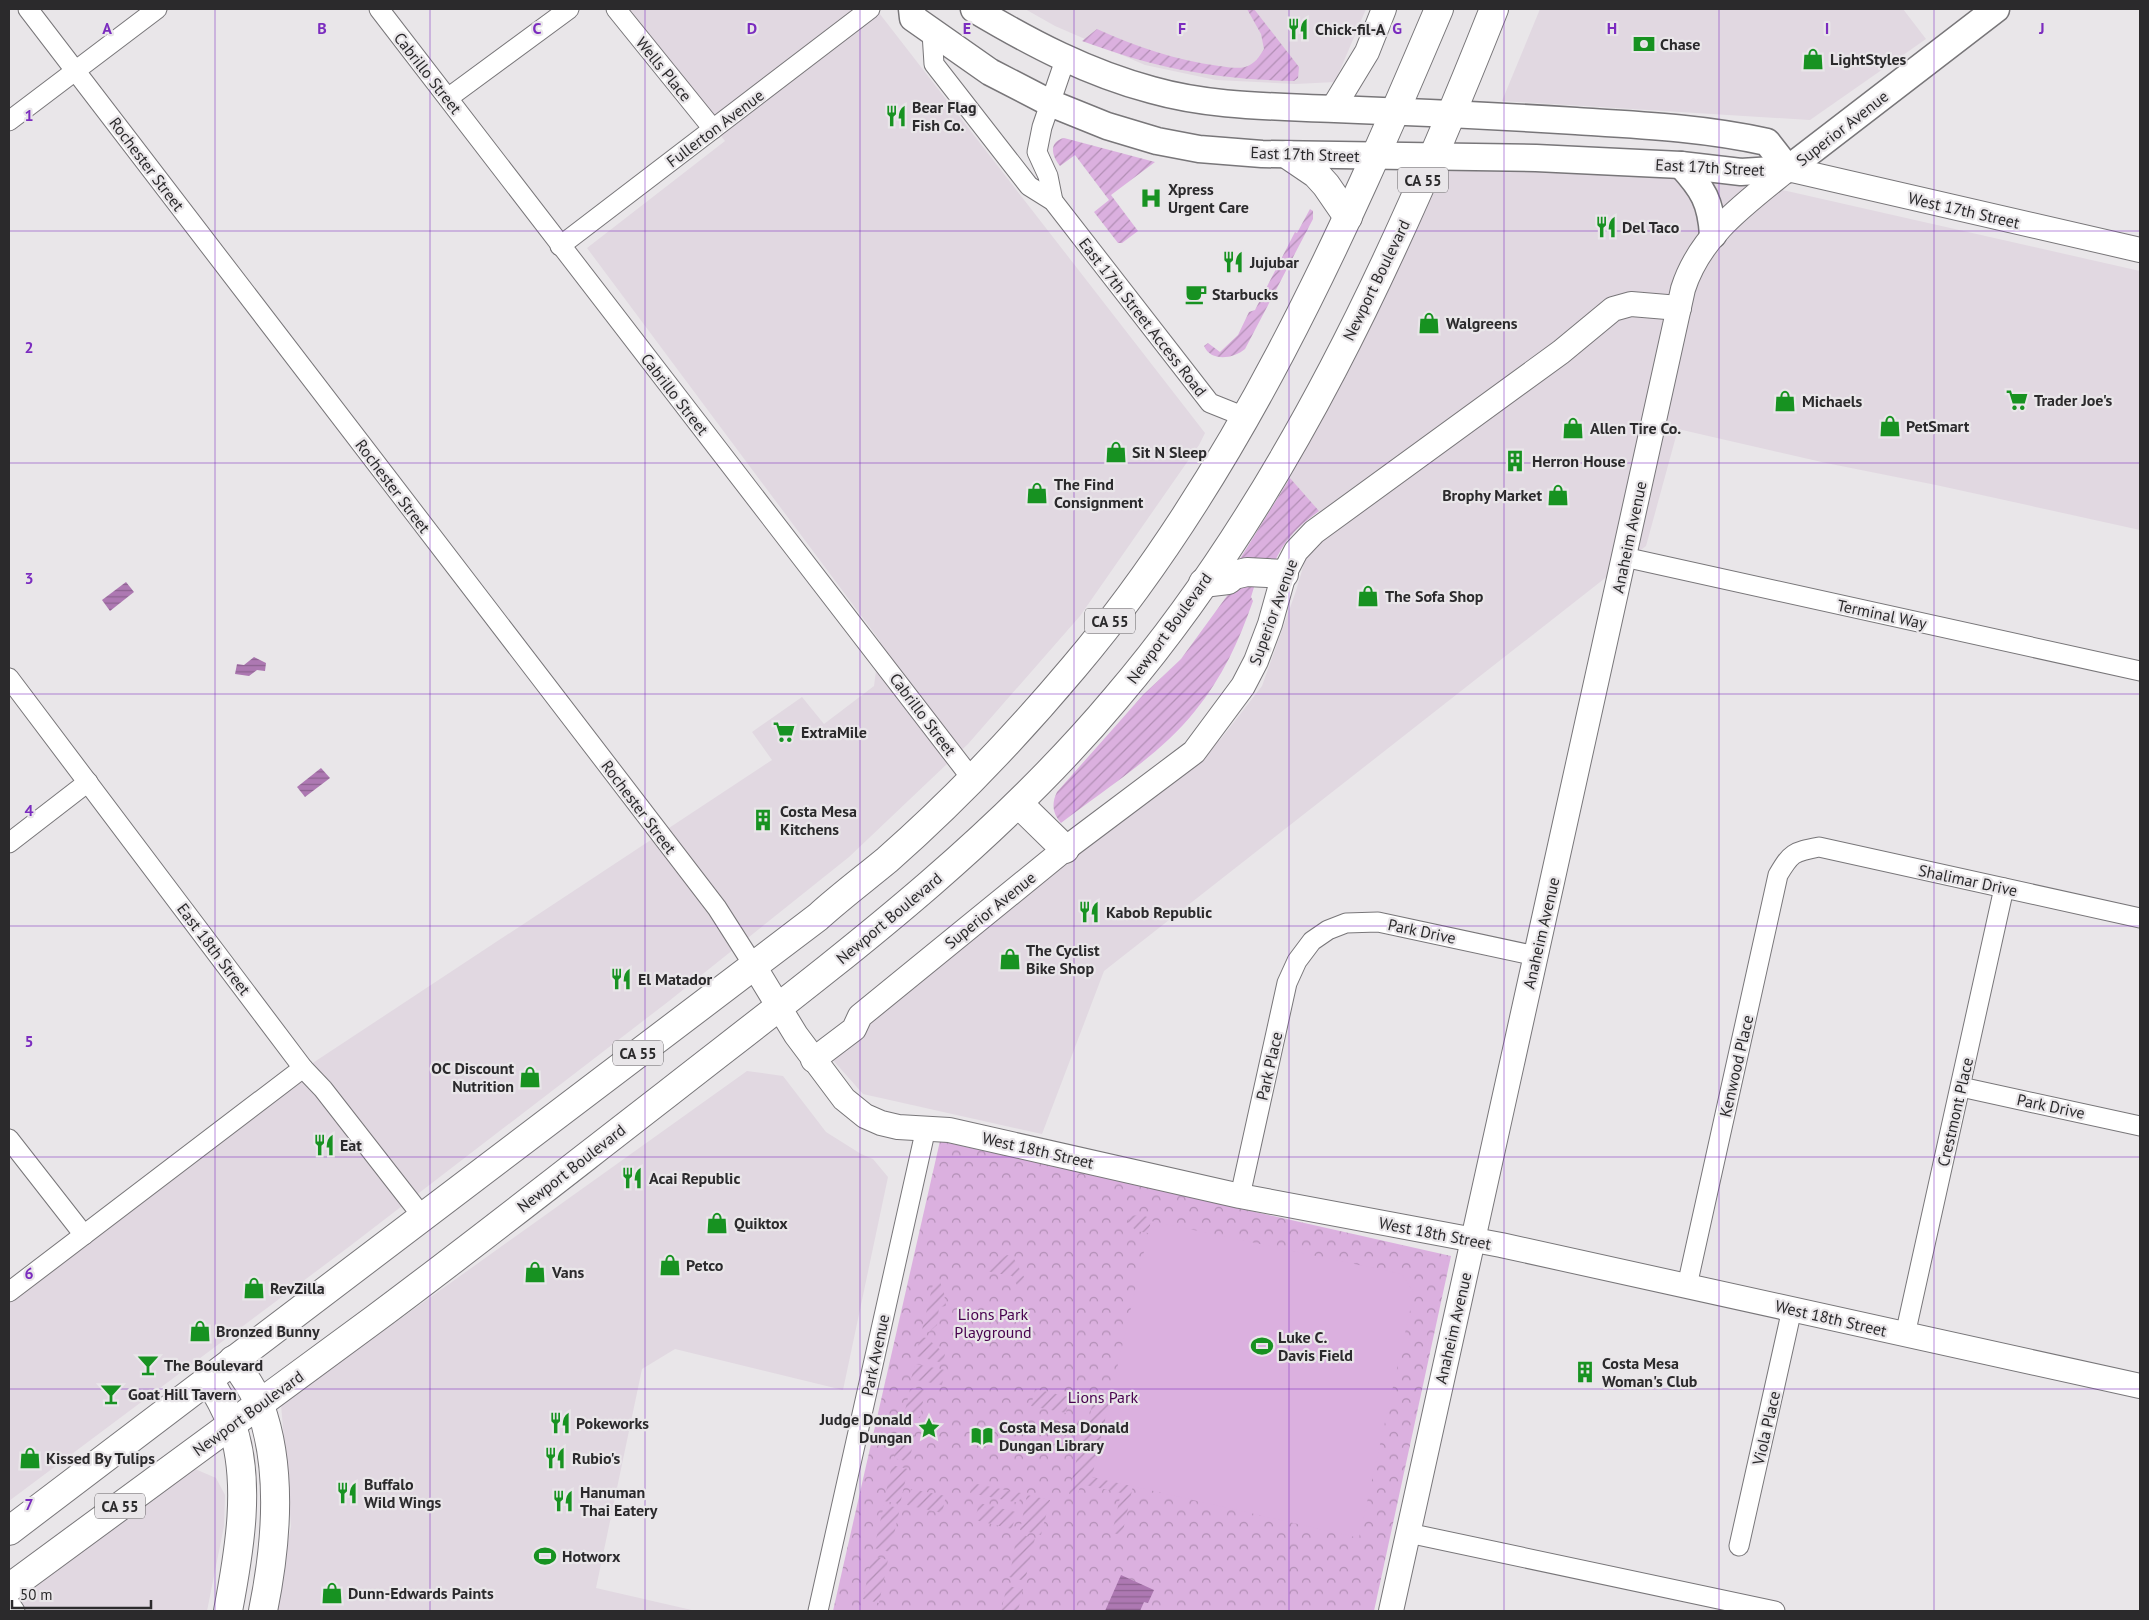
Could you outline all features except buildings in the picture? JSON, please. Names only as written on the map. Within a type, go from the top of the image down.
[{"type":"main road","name":"East 17th Street","points":[[912,9],[913,18],[932,33],[990,72],[1050,103],[1107,126],[1157,141],[1199,149],[1288,155],[1536,158],[1681,165],[1741,172],[1788,170]]},
{"type":"main road","name":"East 17th Street","points":[[974,9],[1023,39],[1065,60],[1117,80],[1190,99],[1259,106],[1396,111],[1690,128],[1732,134],[1767,142],[1788,170]]},
{"type":"main road","name":"CA 55","points":[[9,1530],[754,966],[886,860],[972,779],[1074,667],[1118,611],[1189,511],[1245,417],[1304,307],[1376,157],[1439,9]]},
{"type":"main road","name":"Newport Boulevard","points":[[9,1588],[260,1405],[404,1297],[779,1007],[877,929],[1019,804],[1072,749],[1120,694],[1203,583],[1280,462],[1316,398],[1394,245],[1452,115],[1494,9]]},
{"type":"main road","name":"Superior Avenue","points":[[1788,170],[1996,9]]},
{"type":"main road","points":[[1288,155],[1316,174],[1348,217]]},
{"type":"main road","points":[[1681,165],[1706,196],[1712,215],[1713,235]]},
{"type":"main road","points":[[1203,583],[1228,580],[1234,575],[1247,572],[1284,574]]},
{"type":"main road","points":[[1019,804],[1065,849]]},
{"type":"main road","points":[[233,1360],[260,1405],[271,1448],[274,1521],[263,1611]]},
{"type":"main road","points":[[208,1379],[224,1405],[232,1424],[240,1458],[242,1493],[240,1535],[228,1611]]},
{"type":"street","name":"Rochester Street","points":[[28,9],[717,908],[754,966]]},
{"type":"street","points":[[9,121],[157,9]]},
{"type":"street","name":"Cabrillo Street","points":[[378,9],[972,779]]},
{"type":"street","points":[[448,98],[569,9]]},
{"type":"street","name":"Wells Place","points":[[616,9],[713,129]]},
{"type":"street","name":"Fullerton Avenue","points":[[560,246],[870,9]]},
{"type":"street","points":[[1334,108],[1367,52],[1384,9]]},
{"type":"street","name":"East 17th Street Access Road","points":[[932,33],[934,64],[1029,186],[1053,201],[1210,403],[1245,417]]},
{"type":"street","name":"East 17th Street Access Road","points":[[1053,201],[1048,176],[1037,152],[1050,103],[1065,60]]},
{"type":"street","name":"Superior Avenue","points":[[1697,256],[1713,235],[1746,204],[1788,170]]},
{"type":"street","name":"West 17th Street","points":[[1788,170],[2140,250]]},
{"type":"street","name":"Anaheim Avenue","points":[[1391,1611],[1679,308],[1689,271],[1697,256]]},
{"type":"street","name":"Superior Avenue","points":[[813,1060],[854,1029],[860,1016],[1065,849],[1194,752],[1243,686],[1256,662],[1270,624],[1284,574],[1296,551],[1314,532],[1561,352],[1613,309],[1631,304],[1679,308]]},
{"type":"street","name":"Terminal Way","points":[[1624,557],[2140,671]]},
{"type":"street","name":"East 18th Street","points":[[9,678],[303,1068],[324,1089],[340,1113],[422,1216]]},
{"type":"street","points":[[9,843],[88,782]]},
{"type":"street","name":"Shalimar Drive","points":[[1796,852],[1819,847],[2140,918]]},
{"type":"street","name":"Kenwood Place","points":[[1687,1286],[1778,876],[1786,862],[1796,852]]},
{"type":"street","name":"Crestmont Place","points":[[1905,1335],[2004,888]]},
{"type":"street","name":"Park Drive","points":[[1312,941],[1328,930],[1346,923],[1378,922],[1536,956]]},
{"type":"street","name":"Park Place","points":[[1240,1196],[1287,983],[1297,961],[1312,941]]},
{"type":"street","name":"West 18th Street","points":[[754,966],[796,1036],[844,1099],[865,1116],[898,1127],[949,1130],[1240,1196],[1473,1240],[2140,1386]]},
{"type":"street","points":[[9,1292],[303,1068]]},
{"type":"street","name":"Park Drive","points":[[1961,1087],[2140,1126]]},
{"type":"street","name":"Park Avenue","points":[[818,1611],[926,1128]]},
{"type":"street","points":[[9,1139],[84,1235]]},
{"type":"street","name":"Viola Place","points":[[1739,1546],[1792,1309]]},
{"type":"street","points":[[1408,1532],[1775,1611]]},
{"type":"street","points":[[9,1602],[15,1611]]},
{"type":"shaded area","points":[[619,9],[876,9],[1205,433],[1199,445],[1080,616],[968,744],[849,857],[669,1001],[350,1246],[9,1501],[9,1293],[290,1078],[772,760],[752,732],[802,697],[824,724],[874,686],[880,641],[587,248],[725,141]]},
{"type":"shaded area","points":[[1025,9],[1366,9],[1335,82],[1295,84],[1216,80],[1145,65],[1055,26]]},
{"type":"shaded area","points":[[1540,9],[1903,9],[1926,39],[1810,120],[1502,101]]},
{"type":"shaded area","points":[[1444,167],[1679,174],[1787,191],[2140,271],[2140,530],[1826,463],[1678,429],[1646,546],[1104,971],[1042,1134],[863,1094],[824,1050],[1220,740],[1262,686],[1296,591],[1319,512],[1290,478]]},
{"type":"shaded area","points":[[126,582],[134,592],[110,611],[102,600]]},
{"type":"shaded area","points":[[254,657],[266,663],[265,671],[257,670],[249,676],[235,674],[237,664],[244,665]]},
{"type":"shaded area","points":[[321,768],[330,778],[305,797],[297,787]]},
{"type":"shaded area","points":[[747,1071],[783,1076],[826,1132],[861,1154],[873,1159],[888,1177],[843,1390],[675,1349],[642,1369],[596,1588],[696,1611],[275,1611],[291,1526],[281,1404]]},
{"type":"shaded area","points":[[195,1469],[216,1478],[225,1495],[224,1526],[207,1611],[9,1611],[9,1606],[174,1473]]},
{"type":"shaded area","points":[[1121,1575],[1154,1590],[1148,1603],[1144,1602],[1140,1611],[1105,1611]]},
{"type":"green space","points":[[1247,9],[1254,9],[1299,67],[1298,78],[1294,81],[1237,78],[1186,71],[1136,59],[1082,41],[1097,29],[1126,42],[1172,56],[1219,66],[1245,67],[1254,62],[1264,49],[1261,34]]},
{"type":"green space","points":[[1064,138],[1155,162],[1111,195],[1138,231],[1122,243],[1118,243],[1094,212],[1109,200],[1075,155],[1060,166],[1057,162],[1053,150],[1054,146],[1059,140]]},
{"type":"green space","points":[[1310,209],[1313,211],[1313,219],[1245,349],[1229,357],[1212,355],[1204,346],[1208,343],[1220,352],[1238,335],[1249,312],[1255,310],[1295,232],[1297,233]]},
{"type":"green space","points":[[1290,478],[1319,511],[1292,535],[1273,566],[1235,567]]},
{"type":"green space","points":[[1255,584],[1251,597],[1253,601],[1236,645],[1222,672],[1195,711],[1149,757],[1061,823],[1054,809],[1057,792],[1143,695],[1181,659],[1232,589]]},
{"type":"green space","name":"Lions Park","points":[[940,1141],[1451,1256],[1374,1611],[833,1611]]},
{"type":"green space","points":[[1139,1215],[1152,1218],[1148,1233],[1136,1231],[1128,1222],[1129,1216]]},
{"type":"green space","name":"Luke C. Davis Field","points":[[1151,1221],[1402,1274],[1414,1293],[1359,1538],[1092,1477]]},
{"type":"green space","points":[[1007,1255],[1013,1257],[1024,1277],[1022,1284],[1018,1287],[1012,1276],[986,1271],[985,1268]]},
{"type":"green space","points":[[934,1280],[940,1282],[946,1306],[939,1307],[937,1325],[929,1332],[922,1330]]},
{"type":"green space","points":[[920,1337],[927,1338],[945,1354],[943,1363],[916,1356]]},
{"type":"green space","points":[[915,1364],[945,1370],[942,1385],[911,1379]]},
{"type":"green space","points":[[910,1389],[925,1390],[920,1418],[904,1415]]},
{"type":"green space","points":[[1035,1389],[1069,1397],[1066,1413],[1031,1406]]},
{"type":"green space","points":[[1094,1395],[1110,1399],[1092,1477],[1133,1486],[1122,1535],[1112,1533],[1121,1493],[1081,1484],[1077,1496],[1069,1494],[1084,1425],[1088,1425]]},
{"type":"green space","points":[[900,1431],[915,1435],[909,1462],[894,1458]]},
{"type":"green space","points":[[892,1465],[908,1469],[900,1504],[884,1501]]},
{"type":"green space","points":[[972,1483],[1021,1493],[1019,1503],[970,1493]]},
{"type":"green space","points":[[911,1489],[946,1496],[942,1513],[907,1505]]},
{"type":"green space","points":[[1027,1495],[1050,1500],[1041,1535],[1020,1530]]},
{"type":"green space","points":[[979,1503],[1016,1512],[1012,1529],[975,1520]]},
{"type":"green space","points":[[884,1505],[900,1508],[890,1552],[874,1548]]},
{"type":"green space","points":[[1018,1534],[1035,1538],[1025,1581],[1009,1577]]},
{"type":"green space","points":[[872,1556],[888,1560],[879,1603],[863,1599]]},
{"type":"green space","points":[[1007,1586],[1023,1589],[1018,1611],[1001,1611]]},
{"type":"place","name":"Chick-fil-A","points":[[1298,29]]},
{"type":"place","name":"Chase","points":[[1644,44]]},
{"type":"place","name":"LightStyles","points":[[1813,59]]},
{"type":"place","name":"Bear Flag Fish Co.","points":[[896,116]]},
{"type":"place","name":"Xpress Urgent Care","points":[[1151,198]]},
{"type":"place","name":"Del Taco","points":[[1606,227]]},
{"type":"place","name":"Jujubar","points":[[1233,262]]},
{"type":"place","name":"Starbucks","points":[[1196,294]]},
{"type":"place","name":"Walgreens","points":[[1429,323]]},
{"type":"place","name":"Trader Joe's","points":[[2017,400]]},
{"type":"place","name":"Michaels","points":[[1785,401]]},
{"type":"place","name":"PetSmart","points":[[1890,426]]},
{"type":"place","name":"Allen Tire Co.","points":[[1573,428]]},
{"type":"place","name":"Sit N Sleep","points":[[1116,452]]},
{"type":"place","name":"Herron House","points":[[1515,461]]},
{"type":"place","name":"The Find Consignment","points":[[1037,493]]},
{"type":"place","name":"Brophy Market","points":[[1558,495]]},
{"type":"place","name":"The Sofa Shop","points":[[1368,596]]},
{"type":"place","name":"ExtraMile","points":[[784,732]]},
{"type":"place","name":"Costa Mesa Kitchens","points":[[763,820]]},
{"type":"place","name":"Kabob Republic","points":[[1089,912]]},
{"type":"place","name":"The Cyclist Bike Shop","points":[[1010,959]]},
{"type":"place","name":"El Matador","points":[[621,979]]},
{"type":"place","name":"OC Discount Nutrition","points":[[530,1077]]},
{"type":"place","name":"Eat","points":[[324,1145]]},
{"type":"place","name":"Acai Republic","points":[[632,1178]]},
{"type":"place","name":"Quiktox","points":[[717,1223]]},
{"type":"place","name":"Petco","points":[[670,1265]]},
{"type":"place","name":"Vans","points":[[535,1272]]},
{"type":"place","name":"RevZilla","points":[[254,1288]]},
{"type":"place","name":"Bronzed Bunny","points":[[200,1331]]},
{"type":"place","name":"Luke C. Davis Field","points":[[1262,1346]]},
{"type":"place","name":"The Boulevard","points":[[148,1365]]},
{"type":"place","name":"Costa Mesa Woman's Club","points":[[1585,1372]]},
{"type":"place","name":"Goat Hill Tavern","points":[[111,1394]]},
{"type":"place","name":"Pokeworks","points":[[560,1423]]},
{"type":"place","name":"Judge Donald Dungan","points":[[929,1428]]},
{"type":"place","name":"Costa Mesa Donald Dungan Library","points":[[982,1436]]},
{"type":"place","name":"Kissed By Tulips","points":[[30,1458]]},
{"type":"place","name":"Rubio's","points":[[555,1458]]},
{"type":"place","name":"Buffalo Wild Wings","points":[[347,1493]]},
{"type":"place","name":"Hanuman Thai Eatery","points":[[563,1501]]},
{"type":"place","name":"Hotworx","points":[[545,1556]]},
{"type":"place","name":"Dunn-Edwards Paints","points":[[332,1593]]},
{"type":"park label","name":"Lions Park Playground","points":[[993,1323]]}]
